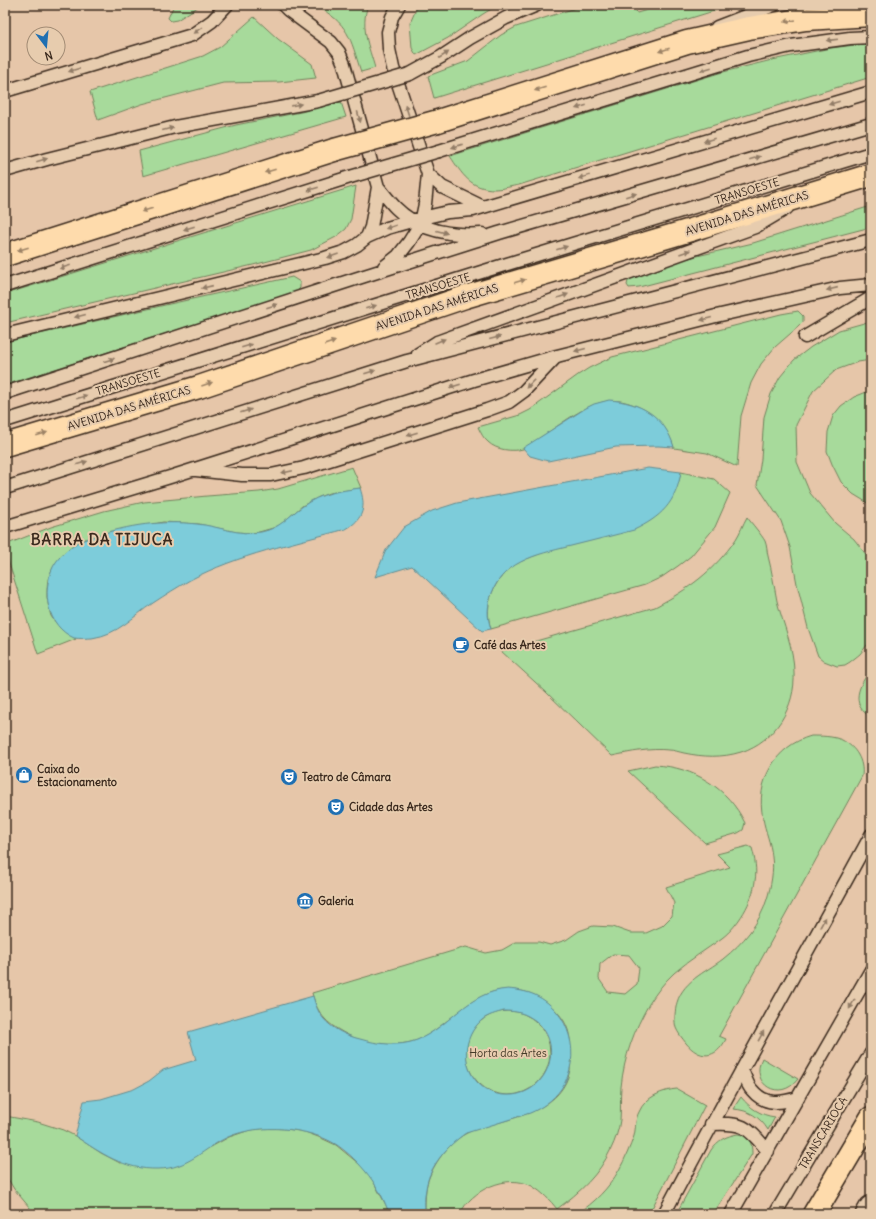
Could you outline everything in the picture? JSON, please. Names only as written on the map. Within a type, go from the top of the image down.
[{"type":"highway","points":[[5,255],[334,150],[438,121],[687,42],[749,28],[806,19],[871,15]]},
{"type":"highway","name":"AVENIDA DAS AMÉRICAS","points":[[5,445],[198,387],[465,297],[871,175]]},
{"type":"highway","points":[[814,1214],[871,1118]]},
{"type":"main road","points":[[867,1214],[871,1207]]},
{"type":"lane","points":[[5,90],[192,35],[212,21],[227,5]]},
{"type":"lane","points":[[283,5],[331,42],[339,52],[344,64],[378,187],[373,222],[367,237]]},
{"type":"lane","points":[[399,5],[392,17],[388,32],[388,49],[428,174],[442,187],[483,207]]},
{"type":"lane","points":[[5,171],[175,127],[318,101],[410,74],[506,18],[537,5]]},
{"type":"lane","points":[[687,42],[728,22],[774,5]]},
{"type":"lane","points":[[5,286],[350,177],[748,56],[791,46],[850,38],[871,37]]},
{"type":"lane","points":[[5,335],[325,258],[344,252],[357,245],[367,237],[387,228],[448,212],[473,210],[871,92]]},
{"type":"lane","points":[[5,394],[499,233],[871,124]]},
{"type":"lane","name":"TRANSOESTE","points":[[5,421],[871,153]]},
{"type":"lane","points":[[378,272],[398,256],[409,242],[418,221],[428,174]]},
{"type":"lane","points":[[378,187],[396,209],[418,221],[448,234],[469,235],[499,233]]},
{"type":"lane","points":[[407,361],[438,342],[755,227],[814,192]]},
{"type":"lane","points":[[5,488],[407,361],[871,240]]},
{"type":"lane","points":[[5,527],[474,380],[557,356],[716,316],[832,289],[871,285]]},
{"type":"lane","points":[[805,337],[871,298]]},
{"type":"lane","points":[[190,470],[242,475],[271,475],[304,468],[509,402],[524,390],[557,356]]},
{"type":"lane","points":[[664,1214],[711,1124],[871,835]]},
{"type":"lane","points":[[731,1214],[871,970]]},
{"type":"lane","name":"TRANSCARIOCA","points":[[775,1214],[871,1052]]},
{"type":"lane","points":[[742,1070],[751,1089],[765,1100],[781,1103],[798,1098]]},
{"type":"lane","points":[[711,1124],[729,1123],[741,1125],[749,1131],[768,1151]]},
{"type":"green space","points":[[174,5],[201,5],[177,20],[171,21],[168,18]]},
{"type":"green space","points":[[315,5],[368,5],[365,29],[375,68],[361,72],[347,32],[335,19]]},
{"type":"green space","points":[[418,5],[498,5],[448,38],[416,55],[412,48],[410,23]]},
{"type":"green space","points":[[585,5],[634,5],[637,13],[664,5],[733,5],[434,98],[428,76],[468,61],[501,35],[516,27]]},
{"type":"green space","points":[[254,17],[278,39],[312,64],[316,78],[279,82],[223,83],[142,104],[98,120],[90,92],[203,56],[220,47]]},
{"type":"green space","points":[[871,43],[871,77],[519,185],[495,189],[479,186],[463,174],[450,156],[719,73],[831,48]]},
{"type":"green space","points":[[341,102],[346,117],[143,176],[139,151],[236,125],[301,112]]},
{"type":"green space","points":[[356,186],[351,219],[346,229],[336,237],[311,250],[5,323],[5,294]]},
{"type":"green space","points":[[871,206],[871,227],[639,287],[629,288],[627,285],[628,281],[636,275],[680,260],[753,243]]},
{"type":"green space","points":[[292,277],[300,282],[300,288],[296,292],[5,385],[5,342]]},
{"type":"green space","points":[[798,311],[803,316],[803,322],[775,347],[761,364],[751,383],[741,416],[737,467],[707,453],[674,448],[667,431],[655,417],[641,408],[623,401],[608,401],[590,406],[564,421],[528,447],[519,450],[504,450],[491,445],[483,437],[478,427],[520,415],[530,410],[578,375],[612,357]]},
{"type":"green space","points":[[871,321],[871,360],[858,362],[836,370],[813,391],[796,425],[797,462],[810,493],[835,523],[854,539],[871,561],[871,640],[860,654],[850,662],[845,665],[837,666],[824,661],[818,656],[808,628],[790,547],[781,521],[757,485],[761,459],[764,417],[771,394],[780,377],[794,360],[811,347],[839,330]]},
{"type":"green space","points":[[871,391],[871,505],[853,494],[841,482],[827,451],[828,432],[833,416],[841,406],[854,397]]},
{"type":"green space","points":[[352,467],[361,488],[329,493],[319,497],[302,506],[280,525],[259,532],[236,532],[199,524],[163,522],[82,540],[71,547],[53,567],[47,586],[49,609],[53,620],[76,639],[38,654],[5,551],[5,545],[51,527],[104,511],[144,502],[278,489]]},
{"type":"green space","points":[[681,472],[714,479],[730,493],[715,527],[691,556],[662,577],[645,585],[491,629],[488,610],[492,592],[496,584],[508,570],[516,564],[539,554],[679,481]]},
{"type":"green space","points":[[747,517],[766,543],[777,601],[788,636],[794,663],[794,685],[787,710],[773,731],[764,740],[753,747],[734,754],[720,756],[698,755],[673,750],[655,750],[612,756],[501,651],[655,607],[690,586],[710,570],[736,539]]},
{"type":"green space","points":[[871,670],[871,717],[860,707],[858,694],[863,682]]},
{"type":"green space","points":[[811,736],[835,738],[842,740],[851,746],[858,755],[862,765],[862,776],[719,1036],[726,1039],[722,1046],[712,1054],[707,1055],[696,1052],[686,1043],[676,1028],[675,1014],[678,998],[688,984],[723,959],[744,939],[760,916],[768,894],[773,867],[761,805],[765,779],[770,767],[787,748],[798,741]]},
{"type":"green space","points":[[655,765],[683,770],[696,775],[719,790],[729,799],[738,811],[745,823],[743,830],[738,833],[705,843],[628,771]]},
{"type":"green space","points":[[748,846],[752,848],[755,860],[756,877],[754,889],[748,905],[734,927],[728,933],[674,973],[660,988],[649,1004],[634,1034],[627,1054],[622,1076],[620,1120],[617,1135],[606,1158],[595,1175],[557,1209],[546,1196],[532,1186],[522,1182],[512,1182],[501,1183],[481,1191],[465,1205],[460,1214],[425,1214],[426,1190],[430,1175],[440,1158],[454,1142],[472,1130],[527,1114],[539,1108],[549,1102],[566,1083],[570,1069],[570,1039],[564,1021],[557,1012],[539,997],[516,990],[504,990],[482,996],[419,1040],[399,1044],[382,1044],[357,1039],[330,1024],[317,1008],[312,993],[466,947],[486,953],[502,950],[516,942],[539,942],[550,945],[566,940],[579,931],[593,926],[613,927],[630,933],[646,933],[662,926],[672,916],[674,903],[666,887],[730,867],[717,854]],"holes":[[[613,954],[629,955],[639,968],[637,984],[625,994],[608,992],[599,979],[600,964]]]},
{"type":"green space","name":"Horta das Artes","points":[[508,1011],[524,1014],[538,1023],[547,1037],[550,1053],[547,1069],[538,1083],[524,1092],[508,1095],[492,1092],[478,1083],[469,1069],[466,1053],[469,1037],[478,1023],[492,1014]]},
{"type":"green space","points":[[762,1058],[798,1079],[791,1086],[783,1090],[775,1090],[768,1087],[760,1076],[759,1067]]},
{"type":"green space","points":[[677,1089],[705,1105],[649,1214],[577,1214],[601,1195],[615,1177],[635,1133],[638,1115],[646,1102],[655,1095]]},
{"type":"green space","points":[[741,1097],[756,1110],[765,1115],[775,1117],[768,1130],[754,1115],[733,1109]]},
{"type":"green space","points":[[5,1116],[38,1122],[63,1130],[120,1163],[211,1147],[229,1137],[250,1130],[269,1128],[305,1132],[336,1145],[364,1168],[372,1179],[387,1207],[389,1214],[35,1214],[14,1189],[5,1174]]},
{"type":"green space","points":[[738,1134],[745,1136],[750,1140],[752,1154],[713,1214],[676,1214],[711,1150],[723,1139]]},
{"type":"water","points":[[609,400],[631,404],[650,413],[658,419],[664,427],[670,436],[674,447],[616,447],[548,461],[530,456],[523,448],[586,408]]},
{"type":"water","points":[[648,468],[681,472],[679,483],[671,501],[666,508],[652,520],[634,530],[551,551],[526,559],[515,565],[506,572],[492,593],[488,611],[491,629],[482,631],[412,566],[375,577],[386,550],[404,527],[432,511],[457,503]]},
{"type":"water","points":[[360,488],[363,501],[362,512],[357,521],[346,529],[266,550],[208,571],[167,594],[145,608],[118,629],[110,633],[92,638],[74,638],[65,633],[52,617],[47,597],[49,577],[59,558],[69,548],[80,541],[133,526],[158,523],[197,524],[244,533],[261,532],[274,528],[303,506],[323,495]]},
{"type":"water","points":[[508,989],[535,995],[547,1002],[557,1012],[564,1023],[572,1049],[568,1076],[558,1093],[539,1109],[466,1133],[446,1150],[435,1164],[428,1180],[425,1192],[425,1214],[389,1214],[381,1194],[369,1175],[354,1159],[337,1145],[312,1134],[284,1129],[254,1130],[228,1137],[178,1166],[158,1169],[134,1167],[104,1154],[75,1136],[84,1101],[101,1099],[134,1089],[149,1081],[163,1070],[196,1060],[188,1032],[313,996],[321,1016],[331,1026],[340,1032],[355,1038],[374,1042],[403,1044],[417,1040],[429,1034],[470,1003],[481,996],[494,991]],"holes":[[[504,1011],[516,1012],[528,1016],[541,1026],[548,1038],[551,1051],[549,1064],[543,1077],[533,1087],[521,1093],[505,1095],[490,1092],[478,1083],[469,1068],[466,1051],[471,1034],[482,1020],[493,1014]]]},
{"type":"place","name":"Café das Artes","points":[[461,645]]},
{"type":"place","name":"Caixa do Estacionamento","points":[[24,775]]},
{"type":"place","name":"Teatro de Câmara","points":[[289,777]]},
{"type":"place","name":"Cidade das Artes","points":[[336,807]]},
{"type":"place","name":"Galeria","points":[[305,901]]},
{"type":"district","name":"BARRA DA TIJUCA","points":[[102,539]]}]
